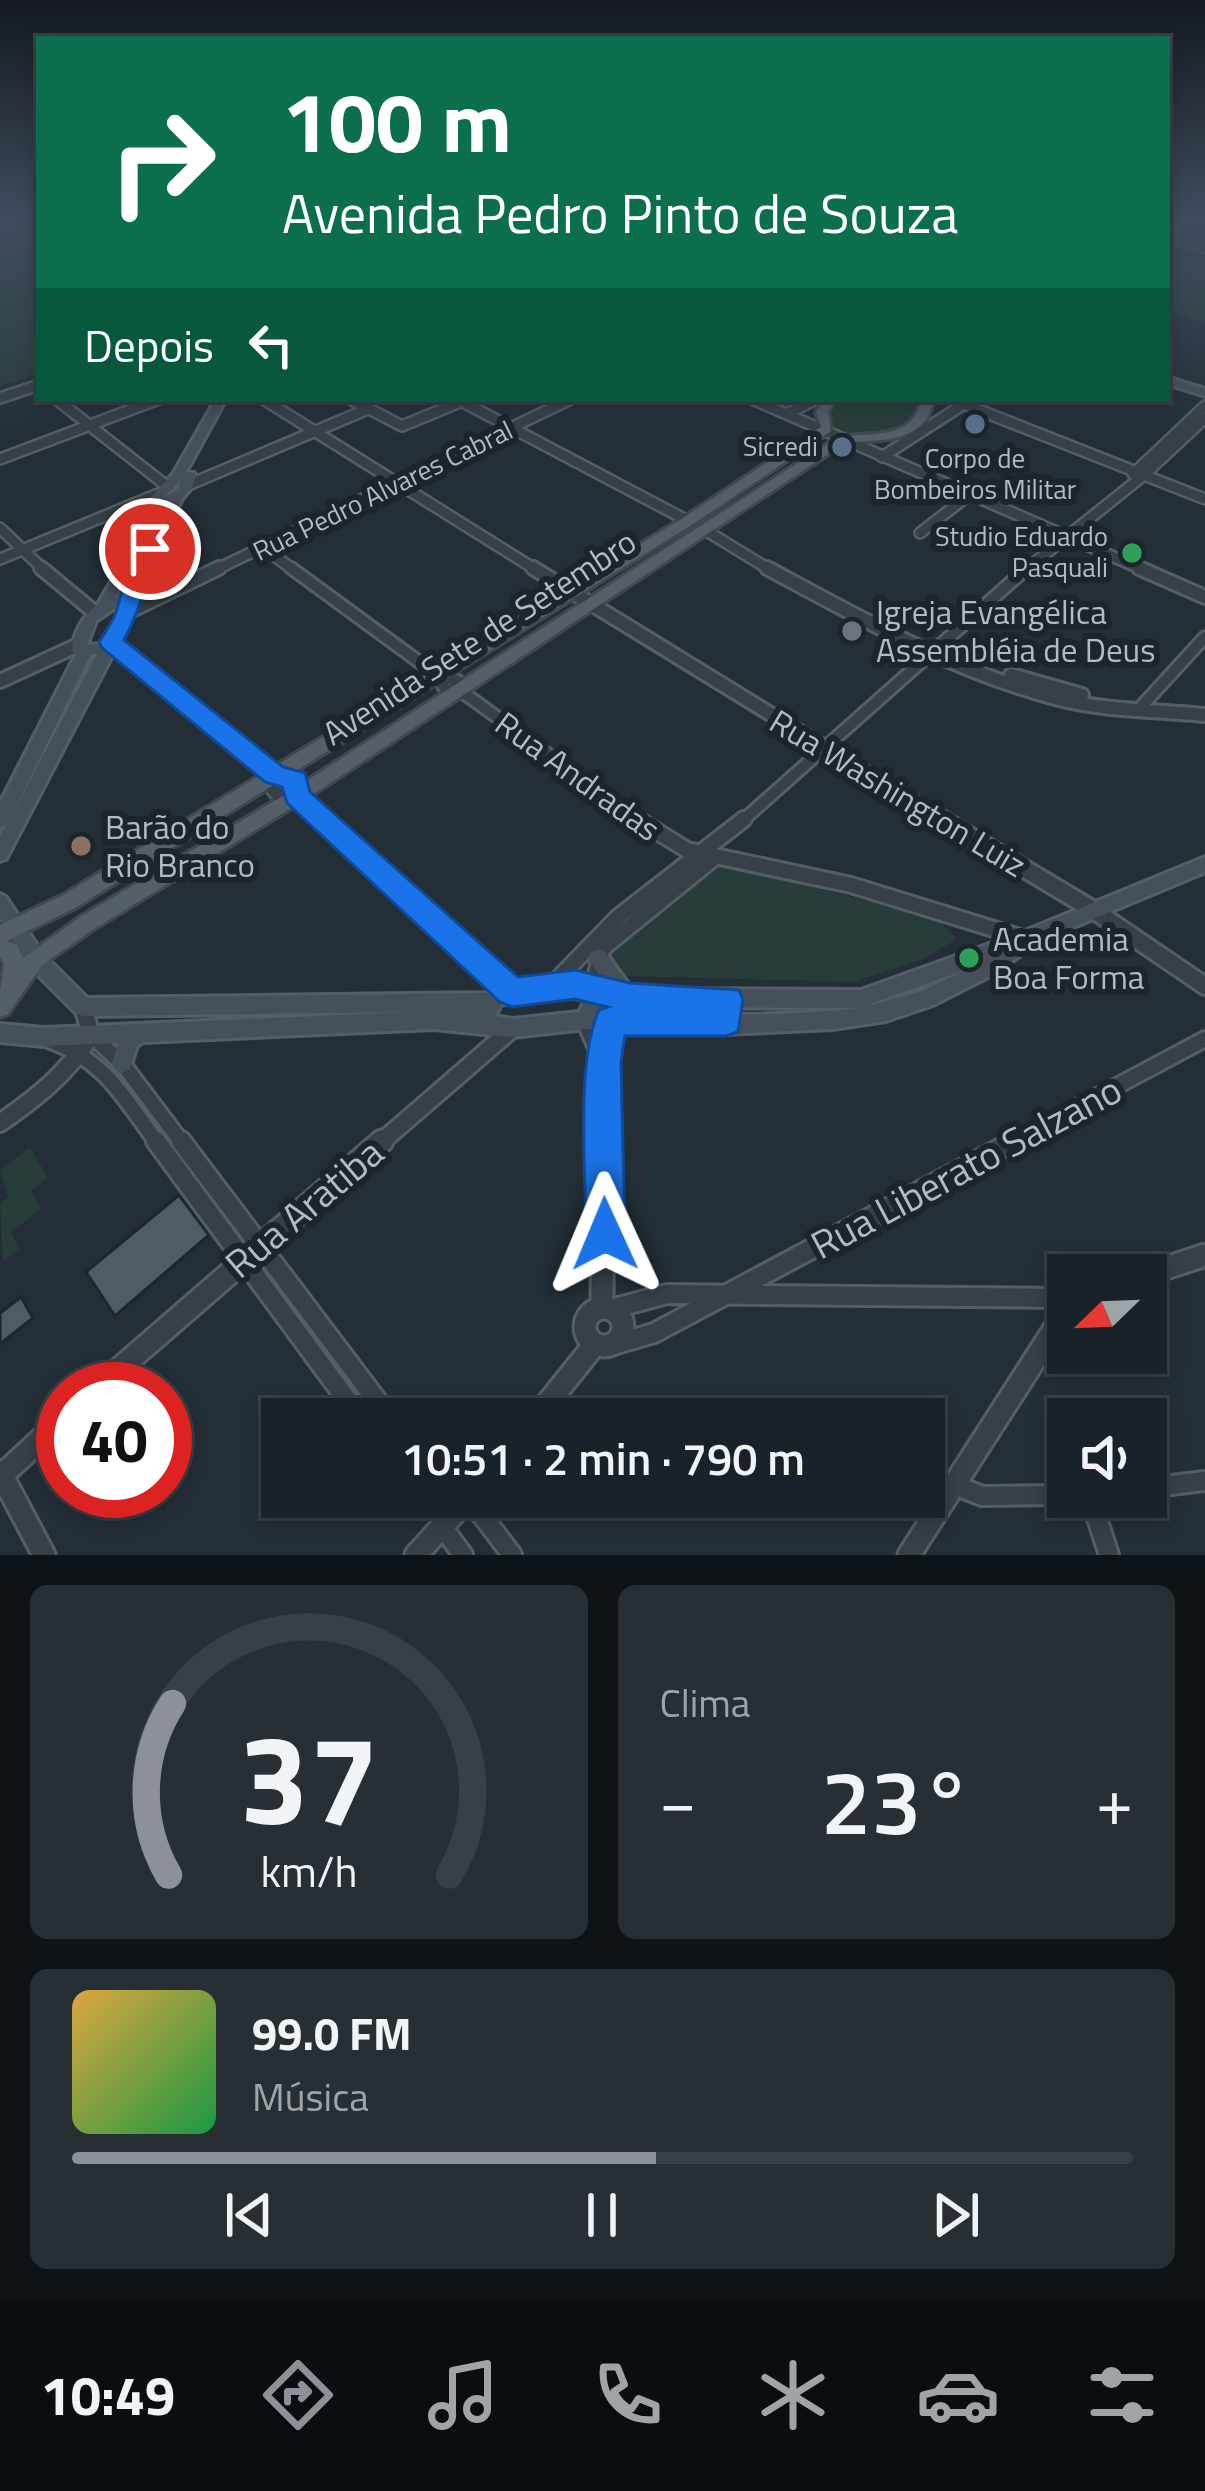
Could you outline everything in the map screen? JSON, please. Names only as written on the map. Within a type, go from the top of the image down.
[{"type":"main road","points":[[1170,381],[1205,393]]},
{"type":"main road","points":[[0,854],[82,701],[81,649],[99,607],[225,402]]},
{"type":"main road","points":[[828,402],[822,412],[825,430],[845,439]]},
{"type":"main road","points":[[911,431],[926,414],[927,402]]},
{"type":"main road","name":"Avenida Sete de Setembro","points":[[5,1001],[35,959],[461,691],[705,530],[825,430]]},
{"type":"main road","name":"Avenida Sete de Setembro","points":[[8,932],[688,521],[845,439],[879,439],[911,431]]},
{"type":"main road","points":[[0,820],[60,701],[109,645],[174,488]]},
{"type":"main road","points":[[99,607],[127,608]]},
{"type":"main road","points":[[81,649],[109,645]]},
{"type":"main road","points":[[60,701],[76,694],[82,701]]},
{"type":"main road","points":[[0,1033],[86,1044],[148,1029],[434,1020],[487,1013],[512,992],[575,984],[627,998],[726,1011],[870,1016],[980,976],[1027,939],[1205,864]]},
{"type":"main road","points":[[109,875],[128,899]]},
{"type":"main road","points":[[0,902],[8,932],[83,1007],[291,1004],[487,1013],[513,1028],[726,1011]]},
{"type":"main road","points":[[0,948],[10,951],[15,964],[5,1001]]},
{"type":"main road","points":[[598,958],[627,998]]},
{"type":"main road","points":[[585,1020],[595,1000],[592,988]]},
{"type":"main road","points":[[284,1026],[291,1004]]},
{"type":"main road","points":[[122,1063],[129,1040],[148,1029]]},
{"type":"street","points":[[0,398],[36,386]]},
{"type":"street","points":[[60,402],[174,488]]},
{"type":"street","points":[[0,459],[154,402]]},
{"type":"street","name":"Rua Washington Luiz","points":[[263,402],[821,748],[1095,911],[1205,986]]},
{"type":"street","points":[[355,402],[402,426],[459,402]]},
{"type":"street","points":[[467,402],[705,530],[718,542],[933,652],[1064,701],[1205,715]]},
{"type":"street","name":"Rua Pedro Alvares Cabral","points":[[127,608],[265,549],[565,402]]},
{"type":"street","points":[[762,402],[790,411],[808,402]]},
{"type":"street","points":[[771,402],[825,430]]},
{"type":"street","points":[[959,402],[1136,476],[1205,499]]},
{"type":"street","points":[[883,457],[911,431],[964,404]]},
{"type":"street","points":[[592,988],[598,958],[629,924],[821,748],[1136,476],[1205,406]]},
{"type":"street","points":[[0,562],[364,407]]},
{"type":"street","points":[[1173,441],[1205,418]]},
{"type":"street","points":[[911,431],[940,420]]},
{"type":"street","points":[[845,439],[1205,597]]},
{"type":"street","points":[[920,533],[970,495]]},
{"type":"street","points":[[0,528],[22,552],[99,607]]},
{"type":"street","name":"Rua Andradas","points":[[265,549],[437,675],[445,689],[461,691],[672,845],[707,856],[790,869],[927,905],[1027,939]]},
{"type":"street","points":[[1141,708],[1205,637]]},
{"type":"street","points":[[109,645],[274,775],[273,789],[279,796],[297,796],[512,992]]},
{"type":"street","points":[[0,681],[81,649]]},
{"type":"street","points":[[549,988],[618,917],[707,856]]},
{"type":"street","points":[[83,1007],[86,1044],[101,1066],[373,1398]]},
{"type":"street","points":[[585,1020],[604,1062]]},
{"type":"street","points":[[555,1398],[622,1323],[607,1308],[604,1062],[611,1021]]},
{"type":"street","name":"Rua Aratiba","points":[[127,1362],[513,1028]]},
{"type":"street","name":"Rua Liberato Salzano","points":[[604,1345],[654,1333],[1205,1039]]},
{"type":"street","points":[[86,1044],[122,1063],[347,1398]]},
{"type":"street","points":[[0,1123],[59,1082],[86,1044]]},
{"type":"street","points":[[1167,1268],[1205,1255]]},
{"type":"street","points":[[604,1345],[587,1334],[587,1322],[607,1308],[667,1294],[1047,1298]]},
{"type":"street","points":[[908,1555],[1047,1340]]},
{"type":"street","points":[[36,1443],[1,1475],[44,1555]]},
{"type":"street","points":[[1167,1485],[1205,1481]]},
{"type":"street","points":[[952,1484],[982,1496],[1047,1495]]},
{"type":"street","points":[[416,1555],[451,1518]]},
{"type":"street","points":[[485,1518],[512,1555]]},
{"type":"street","points":[[1097,1518],[1109,1555]]},
{"type":"street","points":[[443,1528],[463,1555]]},
{"type":"green space","points":[[0,294],[36,294],[36,374],[0,386]]},
{"type":"green space","points":[[1170,294],[1205,294],[1205,322],[1170,313]]},
{"type":"green space","points":[[834,402],[920,402],[921,411],[912,420],[874,436],[848,434],[827,418]]},
{"type":"green space","points":[[706,865],[732,866],[938,919],[957,939],[924,959],[853,982],[624,976],[610,968],[609,949]]},
{"type":"green space","points":[[30,1147],[48,1178],[31,1191],[41,1209],[11,1232],[19,1249],[3,1261],[0,1203],[8,1197],[0,1170]]},
{"type":"building","points":[[179,1195],[209,1235],[115,1316],[86,1272]]},
{"type":"building","points":[[21,1297],[33,1318],[0,1344],[0,1313]]},
{"type":"place","name":"Corpo de Bombeiros Militar","points":[[975,424]]},
{"type":"place","name":"Sicredi","points":[[842,447]]},
{"type":"place","name":"Studio Eduardo Pasquali","points":[[1132,553]]},
{"type":"place","name":"Igreja Evangélica Assembléia de Deus","points":[[852,631]]},
{"type":"place","name":"Barão do Rio Branco","points":[[81,846]]},
{"type":"place","name":"Academia Boa Forma","points":[[969,958]]},
{"type":"route","points":[[150,549],[129,591],[128,612],[111,642],[274,775],[296,780],[297,796],[512,992],[575,984],[630,998],[727,1000],[726,1021],[611,1021],[604,1062],[605,1234]]}]
